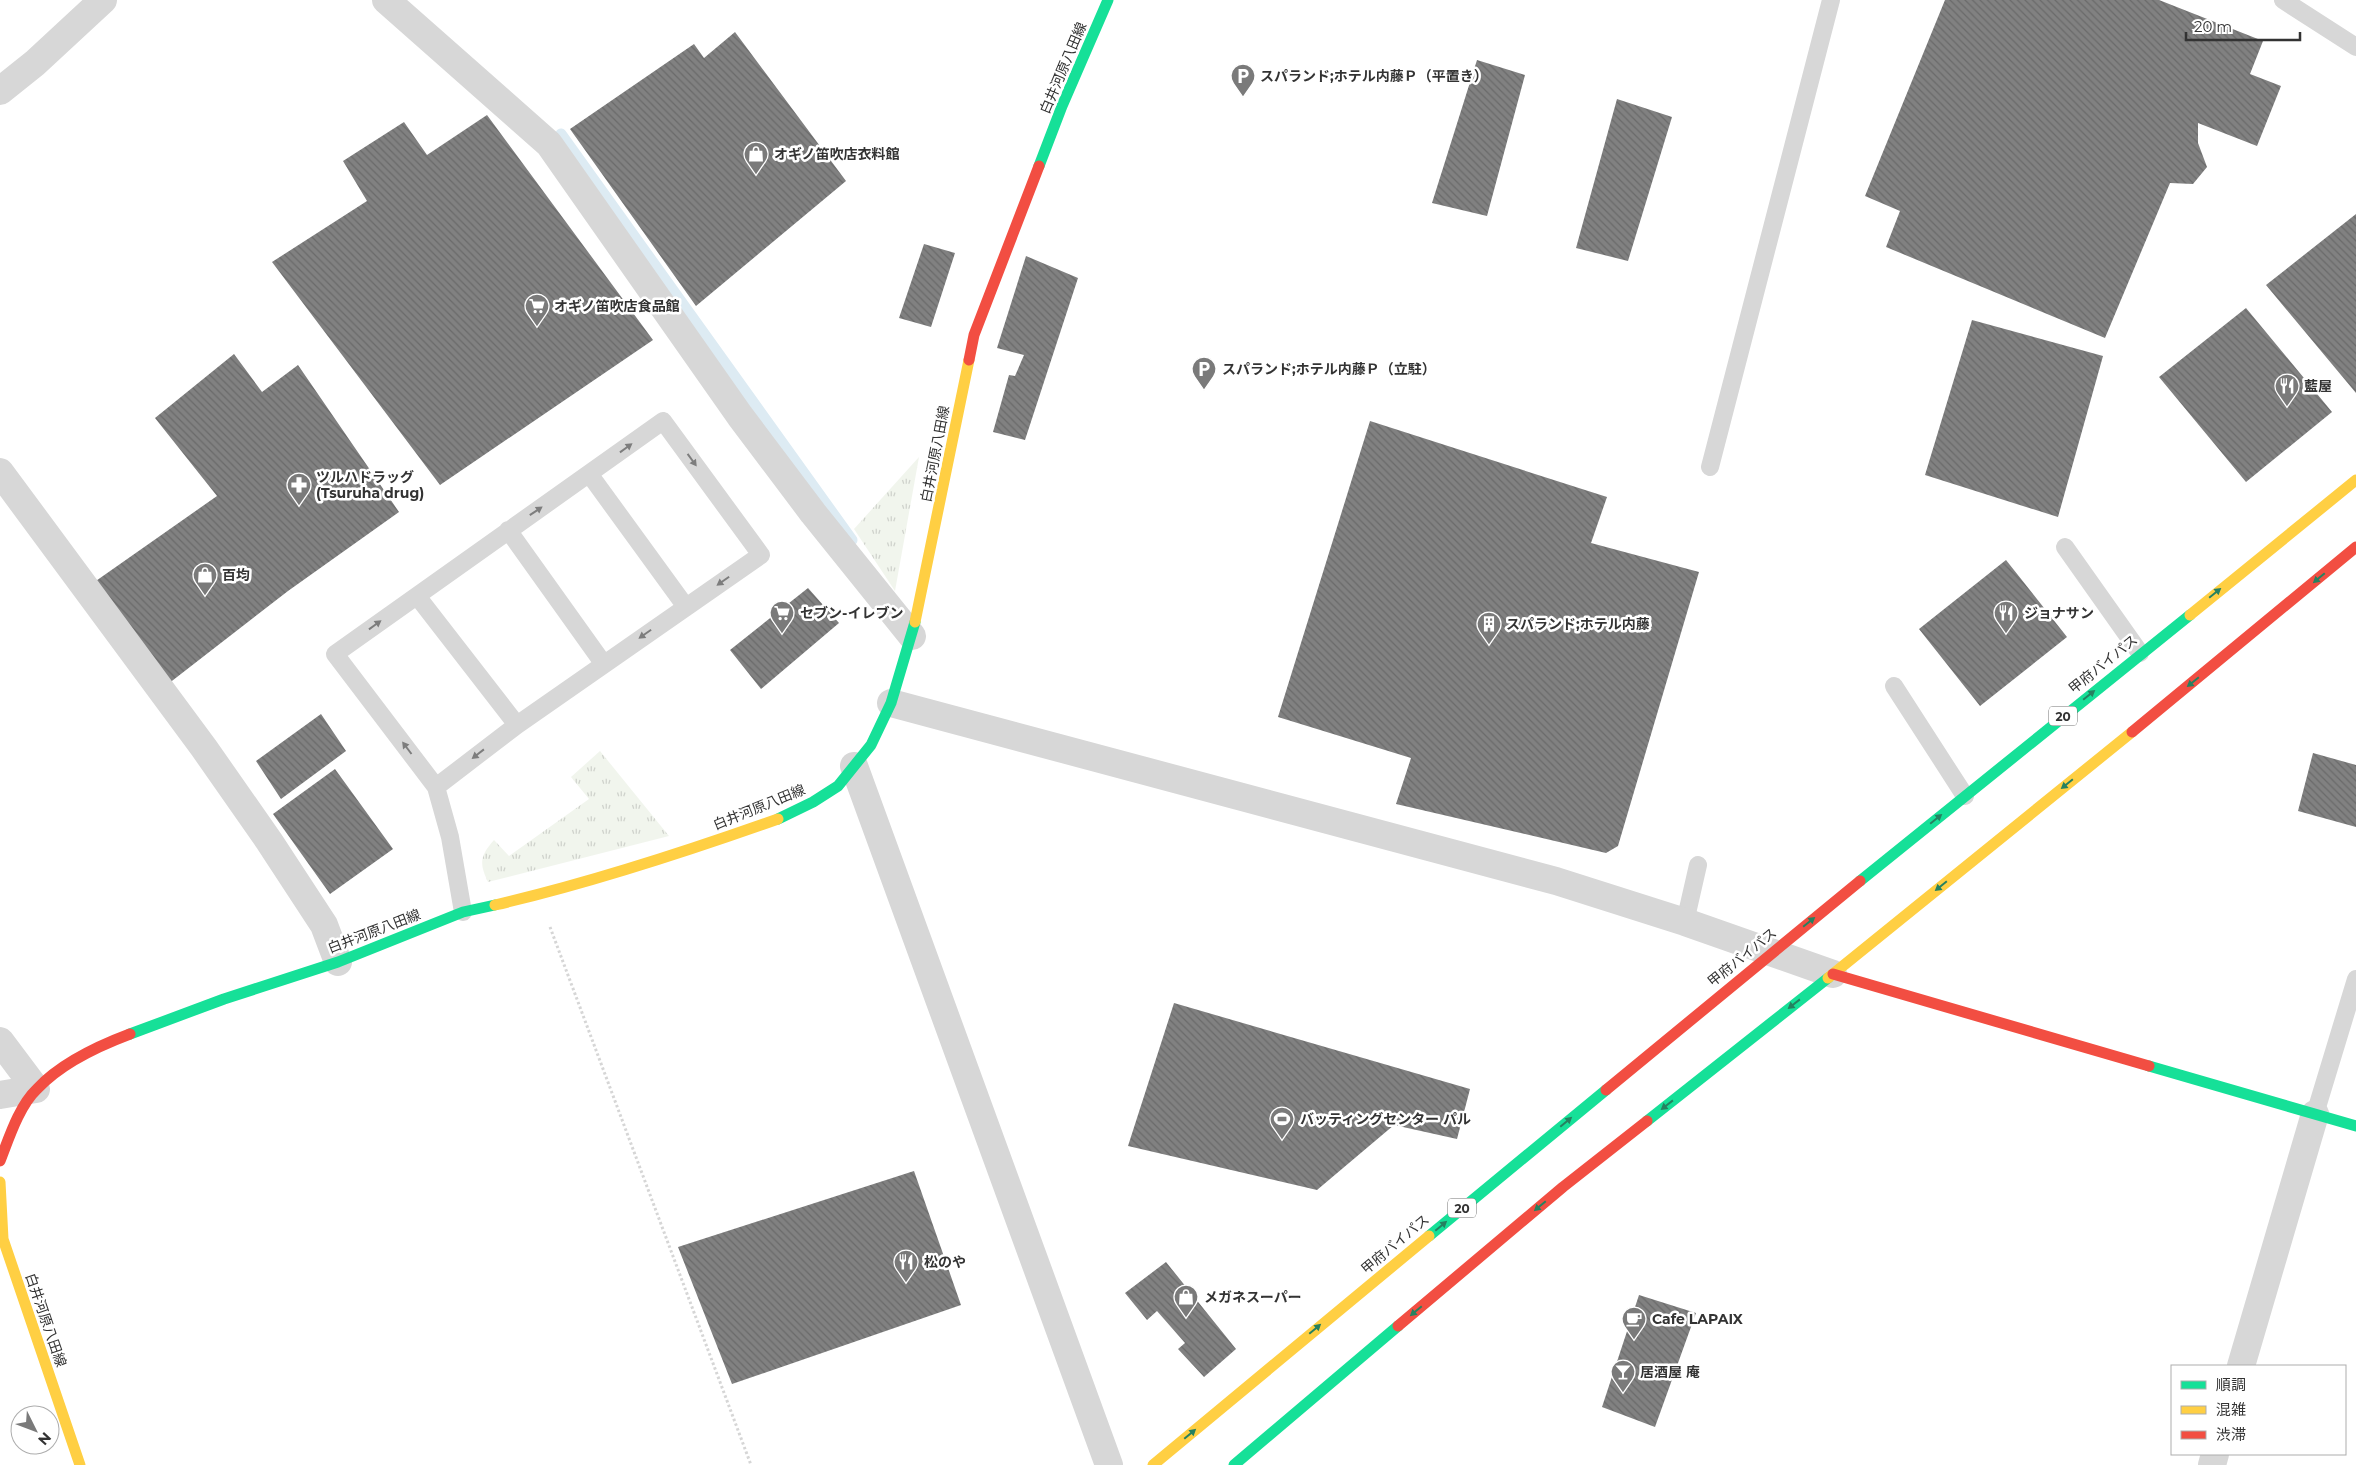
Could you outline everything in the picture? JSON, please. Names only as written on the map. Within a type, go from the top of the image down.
[{"type":"main road","name":"白井河原八田線","points":[[0,1161],[14,1124],[36,1089],[73,1061],[115,1040],[224,999],[338,962],[463,912],[538,895],[701,846],[780,818],[813,802],[838,786],[871,745],[891,703],[912,636],[974,336],[1062,106],[1108,0]]},
{"type":"main road","name":"甲府バイパス","points":[[1153,1465],[1772,952],[2140,652],[2356,480]]},
{"type":"main road","points":[[1234,1465],[1563,1187],[1833,974],[2212,667],[2356,547]]},
{"type":"main road","points":[[1833,974],[2356,1126]]},
{"type":"main road","name":"白井河原八田線","points":[[0,1182],[3,1239],[80,1465]]},
{"type":"street","points":[[0,91],[35,63],[103,0]]},
{"type":"street","points":[[386,0],[549,144],[740,416],[813,513],[912,636]]},
{"type":"street","points":[[0,472],[204,748],[270,841],[324,925],[338,962]]},
{"type":"street","points":[[891,703],[1546,878],[1685,922],[1833,974]]},
{"type":"street","points":[[854,766],[1109,1465]]},
{"type":"street","points":[[0,1041],[36,1089],[0,1095]]},
{"type":"street","points":[[2241,1365],[2315,1114]]},
{"type":"lane","points":[[1710,467],[1831,0]]},
{"type":"lane","points":[[2283,0],[2356,47]]},
{"type":"lane","points":[[436,787],[517,724],[761,555],[663,421],[590,475],[508,530],[336,654],[436,787],[450,837],[463,912]]},
{"type":"lane","points":[[590,475],[686,607]]},
{"type":"lane","points":[[508,530],[603,664]]},
{"type":"lane","points":[[2065,547],[2140,652]]},
{"type":"lane","points":[[416,596],[517,724]]},
{"type":"lane","points":[[1894,686],[1965,796]]},
{"type":"lane","points":[[1685,922],[1698,865]]},
{"type":"lane","points":[[2315,1114],[2356,979]]},
{"type":"path","points":[[538,895],[751,1465]]},
{"type":"green space","points":[[919,457],[895,591],[854,529]]},
{"type":"green space","points":[[600,751],[669,836],[488,882],[483,870],[482,860],[494,840],[509,856],[589,799],[571,777]]},
{"type":"building","points":[[1945,0],[2159,0],[2263,41],[2250,74],[2281,86],[2257,146],[2198,123],[2198,143],[2207,167],[2193,184],[2170,183],[2105,338],[1886,247],[1900,211],[1865,196]]},
{"type":"building","points":[[735,32],[846,181],[696,306],[570,129],[694,44],[704,58]]},
{"type":"building","points":[[1477,60],[1525,75],[1487,216],[1432,203]]},
{"type":"building","points":[[1617,99],[1672,117],[1628,261],[1576,248]]},
{"type":"building","points":[[487,115],[653,340],[440,485],[272,262],[367,201],[343,161],[404,122],[427,155]]},
{"type":"building","points":[[2356,214],[2356,393],[2266,285]]},
{"type":"building","points":[[924,244],[955,253],[931,327],[899,318]]},
{"type":"building","points":[[1026,256],[1078,278],[1025,440],[993,432],[1009,375],[1015,376],[1024,355],[997,348]]},
{"type":"building","points":[[2246,308],[2332,412],[2246,482],[2159,377]]},
{"type":"building","points":[[1972,320],[2103,356],[2058,517],[1925,475]]},
{"type":"building","points":[[234,354],[262,392],[298,365],[399,512],[288,591],[168,684],[93,583],[217,496],[155,418]]},
{"type":"building","name":"スパランド;ホテル内藤","points":[[1370,421],[1607,497],[1591,543],[1699,572],[1618,846],[1606,853],[1396,804],[1411,758],[1278,717]]},
{"type":"building","points":[[2006,560],[2067,637],[1980,706],[1919,629]]},
{"type":"building","points":[[808,588],[839,623],[761,689],[730,650]]},
{"type":"building","points":[[321,714],[346,751],[281,799],[256,761]]},
{"type":"building","points":[[2313,753],[2356,765],[2356,827],[2298,811]]},
{"type":"building","points":[[335,769],[393,849],[330,894],[273,814]]},
{"type":"building","points":[[1174,1003],[1470,1089],[1457,1139],[1394,1125],[1317,1190],[1128,1146]]},
{"type":"building","points":[[914,1171],[961,1305],[732,1384],[678,1247]]},
{"type":"building","points":[[1166,1262],[1236,1349],[1204,1377],[1178,1349],[1185,1343],[1157,1311],[1147,1320],[1125,1293]]},
{"type":"building","points":[[1639,1295],[1696,1313],[1655,1427],[1602,1407]]},
{"type":"waterway","points":[[561,134],[852,540]]},
{"type":"traffic: fast","points":[[1039,166],[1062,106],[1108,0]]},
{"type":"traffic: fast","points":[[1860,881],[2190,615]]},
{"type":"traffic: fast","points":[[778,819],[813,802],[838,786],[871,745],[891,703],[915,622]]},
{"type":"traffic: fast","points":[[130,1034],[224,999],[338,962],[463,912],[495,905]]},
{"type":"traffic: fast","points":[[1647,1121],[1828,978]]},
{"type":"traffic: fast","points":[[2149,1066],[2356,1126]]},
{"type":"traffic: fast","points":[[1429,1236],[1606,1090]]},
{"type":"traffic: fast","points":[[1234,1465],[1398,1326]]},
{"type":"traffic: slow","points":[[915,622],[969,360]]},
{"type":"traffic: slow","points":[[2190,615],[2356,480]]},
{"type":"traffic: slow","points":[[1828,978],[2132,732]]},
{"type":"traffic: slow","points":[[495,905],[567,887],[638,866],[778,819]]},
{"type":"traffic: slow","points":[[0,1182],[3,1239],[80,1465]]},
{"type":"traffic: slow","points":[[1153,1465],[1429,1236]]},
{"type":"traffic: jam","points":[[969,360],[974,335],[1039,166]]},
{"type":"traffic: jam","points":[[2132,732],[2356,547]]},
{"type":"traffic: jam","points":[[1606,1090],[1860,881]]},
{"type":"traffic: jam","points":[[1833,974],[2149,1066]]},
{"type":"traffic: jam","points":[[0,1161],[20,1113],[37,1089],[57,1071],[80,1056],[130,1034]]},
{"type":"traffic: jam","points":[[1398,1326],[1563,1187],[1647,1121]]},
{"type":"place","name":"スパランド;ホテル内藤Ｐ（平置き）","points":[[1243,97]]},
{"type":"place","name":"オギノ笛吹店衣料館","points":[[756,175]]},
{"type":"place","name":"オギノ笛吹店食品館","points":[[537,327]]},
{"type":"place","name":"スパランド;ホテル内藤Ｐ（立駐）","points":[[1204,390]]},
{"type":"place","name":"藍屋","points":[[2287,407]]},
{"type":"place","name":"ツルハドラッグ (Tsuruha drug)","points":[[299,506]]},
{"type":"place","name":"百均","points":[[205,596]]},
{"type":"place","name":"セブン-イレブン","points":[[782,634]]},
{"type":"place","name":"ジョナサン","points":[[2006,634]]},
{"type":"place","name":"スパランド;ホテル内藤","points":[[1489,645]]},
{"type":"place","name":"バッティングセンター パル","points":[[1282,1140]]},
{"type":"place","name":"松のや","points":[[906,1283]]},
{"type":"place","name":"メガネスーパー","points":[[1186,1318]]},
{"type":"place","name":"Cafe LAPAIX","points":[[1634,1340]]},
{"type":"place","name":"居酒屋 庵","points":[[1623,1393]]}]
